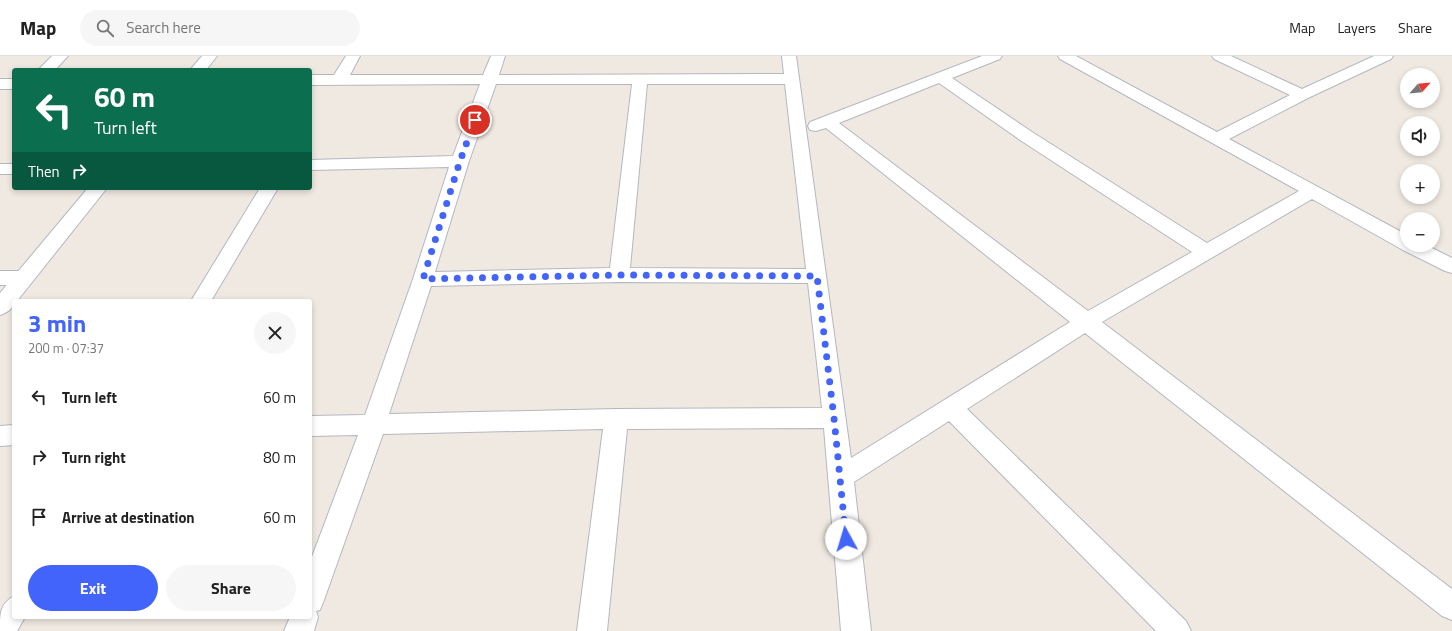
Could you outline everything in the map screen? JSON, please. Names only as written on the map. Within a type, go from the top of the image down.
[{"type":"street","points":[[48,68],[61,56]]},
{"type":"street","points":[[200,68],[210,56]]},
{"type":"street","points":[[340,79],[353,56]]},
{"type":"street","points":[[312,595],[374,425],[423,279],[460,161],[498,56]]},
{"type":"street","points":[[789,56],[834,418],[856,631]]},
{"type":"street","points":[[799,132],[995,56]]},
{"type":"street","points":[[1065,56],[1311,192],[1400,239]]},
{"type":"street","points":[[1219,56],[1302,95]]},
{"type":"street","points":[[1216,139],[1381,57]]},
{"type":"street","points":[[940,78],[1026,136],[1207,252]]},
{"type":"street","points":[[619,275],[640,79]]},
{"type":"street","points":[[312,80],[792,79]]},
{"type":"street","points":[[0,84],[12,84]]},
{"type":"street","points":[[827,121],[1452,606]]},
{"type":"street","points":[[312,165],[460,161]]},
{"type":"street","points":[[0,169],[12,169]]},
{"type":"street","points":[[0,307],[96,190]]},
{"type":"street","points":[[202,299],[268,190]]},
{"type":"street","points":[[840,478],[1086,322],[1311,192]]},
{"type":"street","points":[[1424,252],[1452,266]]},
{"type":"street","points":[[423,279],[619,275],[817,276]]},
{"type":"street","points":[[0,278],[24,278]]},
{"type":"street","points":[[951,408],[1176,631]]},
{"type":"street","points":[[312,426],[616,419],[834,418]]},
{"type":"street","points":[[592,631],[616,419]]},
{"type":"street","points":[[0,436],[12,436]]},
{"type":"street","points":[[1,631],[12,613]]},
{"type":"street","points":[[299,631],[303,619]]},
{"type":"route","points":[[475,120],[460,161],[423,279],[619,275],[817,276],[834,418],[846,539]]}]
